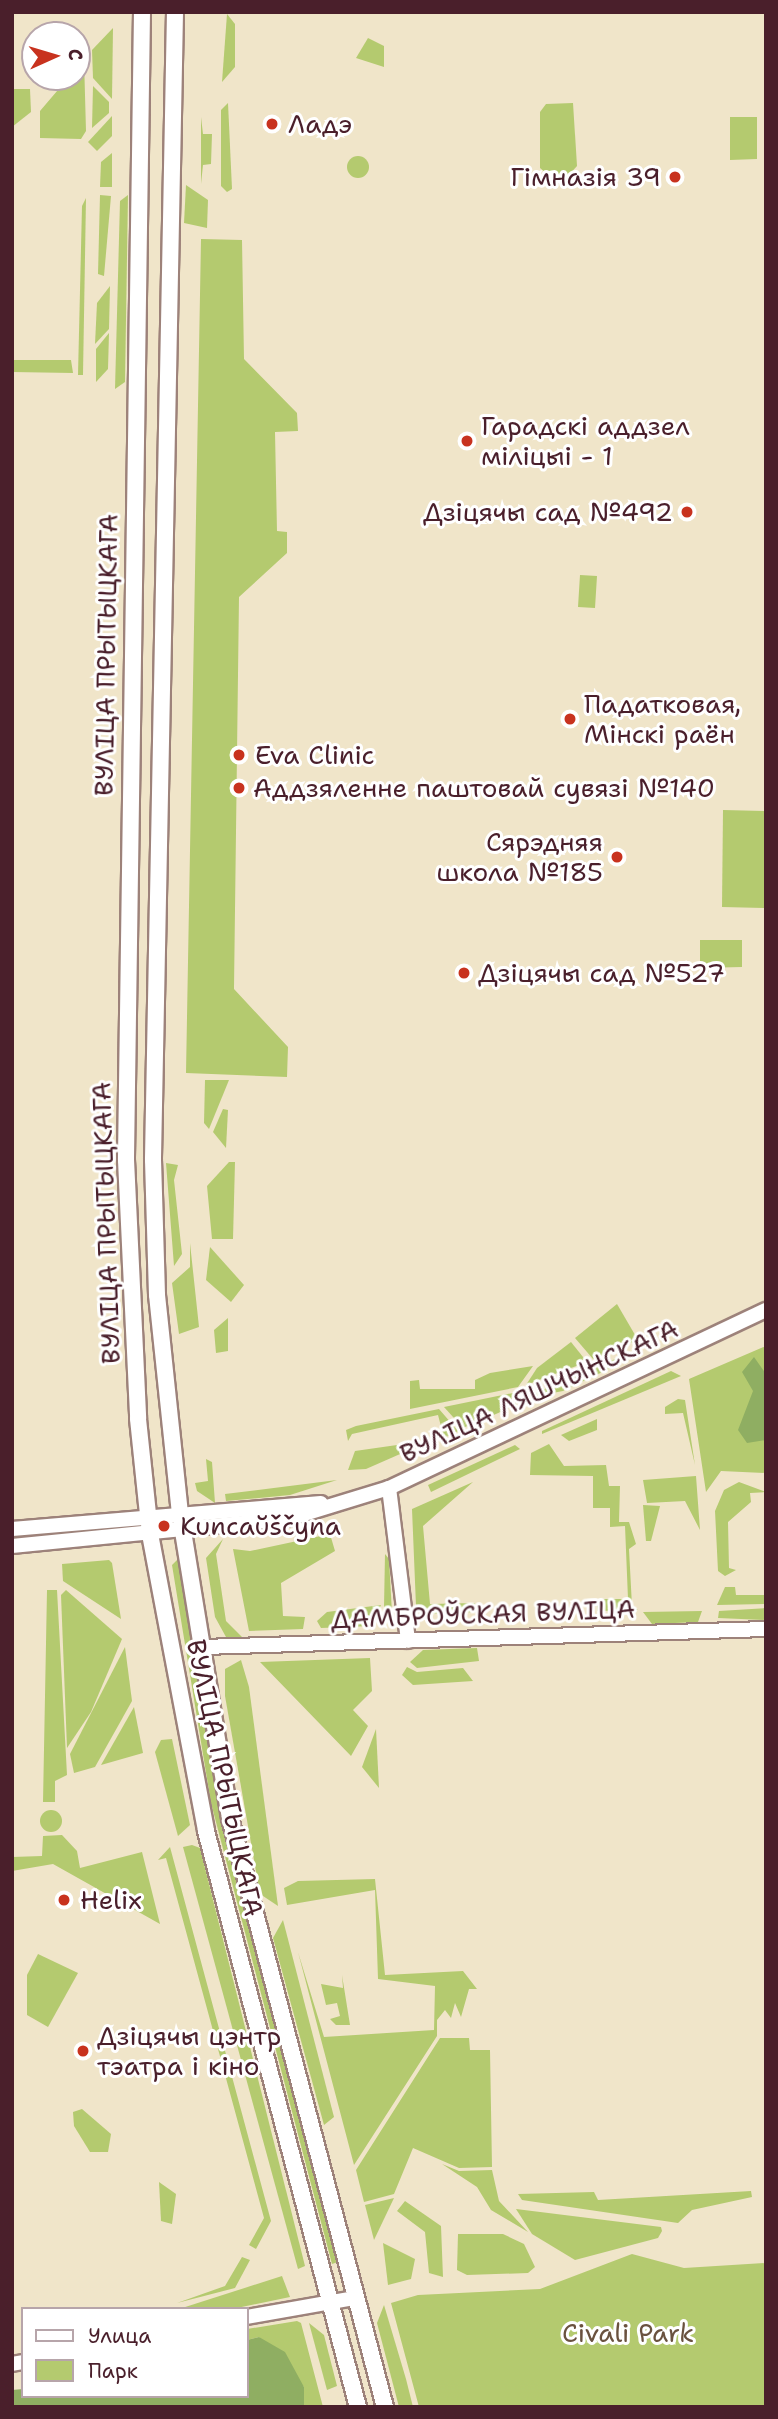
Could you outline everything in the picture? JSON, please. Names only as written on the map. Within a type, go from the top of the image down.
[{"type":"main road","name":"ВУЛІЦА ПРЫТЫЦКАГА","points":[[142,12],[126,1160],[148,1517],[206,1830],[358,2407]]},
{"type":"main road","name":"ВУЛІЦА ПРЫТЫЦКАГА","points":[[176,12],[153,1160],[157,1295],[182,1531],[230,1818],[355,2298],[380,2406]]},
{"type":"main road","name":"ВУЛІЦА ЛЯШЧЫНСКАГА","points":[[12,1546],[291,1518],[329,1504],[389,1488],[766,1310]]},
{"type":"main road","points":[[389,1488],[408,1641]]},
{"type":"main road","name":"ВУЛІЦА ЛЯШЧЫНСКАГА","points":[[12,1529],[180,1513],[329,1504]]},
{"type":"main road","name":"ДАМБРОЎСКАЯ ВУЛІЦА","points":[[202,1647],[766,1629]]},
{"type":"main road","points":[[248,2318],[355,2298]]},
{"type":"green space","points":[[227,14],[235,24],[235,67],[222,82]]},
{"type":"green space","points":[[113,28],[112,99],[93,78],[92,50]]},
{"type":"green space","points":[[368,38],[384,46],[384,67],[356,58]]},
{"type":"green space","points":[[93,86],[109,102],[109,113],[92,128]]},
{"type":"green space","points":[[12,89],[30,91],[31,112],[12,127]]},
{"type":"green space","points":[[57,91],[85,91],[86,131],[81,139],[40,138],[40,111]]},
{"type":"green space","points":[[228,103],[232,189],[227,192],[221,186],[221,110]]},
{"type":"green space","points":[[573,103],[577,166],[569,175],[547,174],[540,168],[540,112],[546,104]]},
{"type":"green space","points":[[112,116],[112,136],[97,151],[88,142]]},
{"type":"green space","points":[[201,117],[203,134],[212,134],[211,164],[203,165],[201,184]]},
{"type":"green space","points":[[730,117],[757,117],[757,159],[730,160]]},
{"type":"green space","points":[[112,153],[112,187],[100,187],[101,162]]},
{"type":"green space","points":[[354,156],[362,156],[369,163],[369,171],[362,178],[354,178],[347,171],[347,163]]},
{"type":"green space","points":[[186,185],[208,200],[207,228],[184,223]]},
{"type":"green space","points":[[100,195],[111,196],[104,276],[98,274]]},
{"type":"green space","points":[[128,195],[125,382],[115,389],[120,201]]},
{"type":"green space","points":[[86,198],[83,375],[78,375],[82,206]]},
{"type":"green space","points":[[201,239],[242,240],[244,359],[297,413],[298,431],[275,432],[277,531],[287,532],[287,553],[239,597],[234,989],[288,1047],[287,1077],[186,1073]]},
{"type":"green space","points":[[110,286],[109,329],[95,344],[97,303]]},
{"type":"green space","points":[[109,333],[108,369],[96,382],[96,349]]},
{"type":"green space","points":[[12,360],[71,360],[73,373],[12,372]]},
{"type":"green space","points":[[580,575],[597,576],[595,608],[578,607]]},
{"type":"green space","points":[[723,810],[766,811],[766,908],[722,907]]},
{"type":"green space","points":[[700,940],[742,940],[742,967],[700,968]]},
{"type":"green space","points":[[205,1080],[229,1080],[209,1129],[204,1123]]},
{"type":"green space","points":[[223,1109],[228,1110],[226,1148],[213,1132]]},
{"type":"green space","points":[[229,1162],[235,1162],[233,1239],[212,1239],[207,1186]]},
{"type":"green space","points":[[166,1163],[178,1165],[174,1180],[182,1254],[174,1266]]},
{"type":"green space","points":[[190,1243],[199,1327],[179,1334],[172,1283],[190,1267]]},
{"type":"green space","points":[[210,1247],[244,1285],[231,1302],[206,1280]]},
{"type":"green space","points":[[617,1304],[638,1340],[593,1359],[575,1338]]},
{"type":"green space","points":[[228,1318],[228,1351],[216,1353],[214,1330]]},
{"type":"green space","points":[[571,1342],[587,1362],[526,1385],[537,1368]]},
{"type":"green space","points":[[766,1346],[766,1473],[721,1471],[706,1492],[689,1379]]},
{"type":"green space","points":[[641,1348],[640,1354],[563,1391],[521,1399]]},
{"type":"green space","points":[[754,1357],[766,1374],[766,1440],[747,1443],[738,1430],[753,1391],[742,1372]]},
{"type":"green space","points":[[533,1366],[518,1387],[410,1409],[410,1381],[419,1380],[420,1389],[475,1389],[475,1380],[490,1373]]},
{"type":"green space","points":[[671,1371],[681,1376],[542,1434],[542,1431]]},
{"type":"green space","points":[[513,1393],[517,1405],[463,1428],[444,1407]]},
{"type":"green space","points":[[678,1399],[685,1400],[695,1465],[683,1413],[665,1414],[665,1407]]},
{"type":"green space","points":[[439,1409],[458,1431],[444,1438],[438,1415],[352,1434],[348,1441],[346,1430],[356,1426]]},
{"type":"green space","points":[[597,1419],[597,1430],[569,1441],[561,1435]]},
{"type":"green space","points":[[432,1440],[366,1469],[348,1470],[355,1451]]},
{"type":"green space","points":[[549,1444],[564,1466],[606,1465],[609,1486],[620,1486],[619,1522],[629,1522],[636,1544],[629,1549],[632,1606],[638,1610],[597,1611],[597,1599],[628,1599],[625,1526],[610,1527],[610,1508],[593,1508],[593,1476],[530,1475],[531,1453]]},
{"type":"green space","points":[[515,1445],[520,1449],[431,1492],[428,1485]]},
{"type":"green space","points":[[206,1459],[212,1462],[215,1503],[197,1491],[195,1483],[208,1481]]},
{"type":"green space","points":[[696,1476],[700,1530],[685,1501],[647,1503],[643,1480]]},
{"type":"green space","points":[[337,1480],[290,1495],[226,1501],[225,1494]]},
{"type":"green space","points":[[473,1482],[423,1526],[430,1604],[475,1603],[479,1612],[423,1614],[416,1606],[412,1509]]},
{"type":"green space","points":[[739,1482],[766,1492],[750,1493],[751,1502],[728,1522],[729,1568],[736,1570],[725,1576],[718,1571],[715,1511],[724,1490]]},
{"type":"green space","points":[[643,1505],[660,1506],[651,1541],[646,1541]]},
{"type":"green space","points":[[330,1534],[335,1551],[281,1583],[283,1616],[305,1617],[303,1629],[249,1631],[233,1549],[250,1551]]},
{"type":"green space","points":[[223,1539],[216,1554],[226,1621],[242,1637],[226,1637],[215,1617],[206,1558]]},
{"type":"green space","points":[[385,1554],[389,1559],[392,1613],[384,1607]]},
{"type":"green space","points":[[179,1558],[222,1820],[338,2262],[332,2264],[211,1803],[172,1565]]},
{"type":"green space","points":[[109,1560],[112,1563],[121,1619],[63,1581],[62,1564]]},
{"type":"green space","points":[[725,1587],[735,1587],[736,1595],[766,1595],[766,1604],[717,1605]]},
{"type":"green space","points":[[47,1590],[57,1590],[67,1775],[55,1781],[55,1802],[43,1802]]},
{"type":"green space","points":[[66,1590],[122,1639],[91,1712],[67,1748],[61,1595]]},
{"type":"green space","points":[[381,1605],[372,1626],[321,1628],[317,1621],[327,1612]]},
{"type":"green space","points":[[766,1608],[766,1620],[718,1618],[719,1611]]},
{"type":"green space","points":[[702,1611],[698,1622],[652,1624],[643,1612]]},
{"type":"green space","points":[[125,1647],[132,1701],[95,1767],[74,1773],[70,1754]]},
{"type":"green space","points":[[477,1648],[479,1661],[417,1668],[410,1662],[423,1650]]},
{"type":"green space","points":[[370,1658],[372,1691],[353,1710],[368,1726],[351,1756],[260,1662]]},
{"type":"green space","points":[[241,1660],[249,1687],[278,1906],[260,1894],[225,1696],[225,1669]]},
{"type":"green space","points":[[407,1667],[417,1672],[463,1668],[473,1681],[413,1685],[402,1675]]},
{"type":"green space","points":[[134,1707],[143,1753],[101,1765]]},
{"type":"green space","points":[[376,1729],[379,1788],[362,1767]]},
{"type":"green space","points":[[172,1739],[190,1825],[178,1836],[155,1752],[161,1740]]},
{"type":"green space","points":[[47,1810],[55,1810],[62,1817],[62,1825],[55,1832],[47,1832],[40,1825],[40,1817]]},
{"type":"green space","points":[[62,1835],[77,1851],[80,1868],[142,1852],[160,1924],[53,1864],[12,1871],[12,1857],[42,1856],[43,1836]]},
{"type":"green space","points":[[192,1845],[200,1848],[305,2266],[298,2269],[183,1847]]},
{"type":"green space","points":[[170,1847],[271,2221],[256,2249],[249,2245],[264,2218],[166,1858],[158,1860]]},
{"type":"green space","points":[[375,1879],[385,1975],[463,1971],[477,1989],[469,1989],[461,2017],[455,2003],[451,2018],[445,2010],[437,2020],[437,2036],[354,2165],[298,1952],[324,2037],[434,2030],[435,1986],[378,1979],[375,1890],[287,1905],[284,1888],[298,1881]]},
{"type":"green space","points":[[283,1920],[334,2117],[324,2125],[273,1938]]},
{"type":"green space","points":[[38,1954],[78,1973],[48,2027],[27,2015],[27,1975]]},
{"type":"green space","points":[[342,1975],[350,2025],[336,2025],[330,2019],[340,2016],[337,2003],[326,2005],[321,1984],[343,1988]]},
{"type":"green space","points":[[440,2038],[469,2038],[470,2050],[490,2050],[492,2167],[459,2168],[413,2148],[394,2194],[364,2202],[356,2170]]},
{"type":"green space","points":[[82,2109],[111,2134],[108,2152],[90,2152],[74,2126],[73,2112]]},
{"type":"green space","points":[[442,2164],[459,2171],[492,2170],[499,2201],[528,2232],[491,2210],[477,2187]]},
{"type":"green space","points":[[159,2182],[176,2194],[172,2224],[161,2221]]},
{"type":"green space","points":[[751,2191],[752,2197],[692,2210],[678,2223],[522,2200],[518,2194],[594,2192],[598,2200]]},
{"type":"green space","points":[[394,2198],[374,2240],[365,2205]]},
{"type":"green space","points":[[405,2201],[441,2226],[443,2277],[429,2273],[425,2232],[397,2211]]},
{"type":"green space","points":[[516,2209],[661,2227],[662,2231],[658,2238],[575,2260],[532,2234]]},
{"type":"green space","points":[[458,2234],[503,2234],[524,2244],[535,2267],[528,2273],[467,2275],[457,2270]]},
{"type":"green space","points":[[383,2243],[415,2259],[411,2279],[388,2285]]},
{"type":"green space","name":"Civali Park","points":[[632,2254],[684,2268],[766,2263],[766,2407],[419,2407],[391,2303],[418,2295],[540,2289]]},
{"type":"green space","points":[[242,2257],[250,2260],[235,2288],[177,2303],[225,2286]]},
{"type":"green space","points":[[282,2276],[290,2297],[242,2307],[185,2307]]},
{"type":"green space","points":[[384,2305],[413,2407],[399,2407],[377,2323]]},
{"type":"green space","points":[[297,2321],[301,2323],[323,2407],[304,2407],[304,2387],[259,2337],[248,2340],[248,2329]]},
{"type":"green space","points":[[309,2323],[324,2335],[337,2386],[327,2390]]},
{"type":"green space","points":[[259,2337],[285,2352],[304,2387],[304,2407],[12,2407],[12,2390],[21,2389],[21,2398],[248,2398],[248,2340]]},
{"type":"place","name":"Ладэ","points":[[272,124]]},
{"type":"place","name":"Гімназія 39","points":[[675,177]]},
{"type":"place","name":"Гарадскі аддзел міліцыі - 1","points":[[467,441]]},
{"type":"place","name":"Дзіцячы сад №492","points":[[687,512]]},
{"type":"place","name":"Падатковая, Мінскі раён","points":[[570,719]]},
{"type":"place","name":"Eva Clinic","points":[[239,755]]},
{"type":"place","name":"Аддзяленне паштовай сувязі №140","points":[[239,788]]},
{"type":"place","name":"Сярэдняя школа №185","points":[[617,857]]},
{"type":"place","name":"Дзіцячы сад №527","points":[[464,973]]},
{"type":"place","name":"Kuncaŭščyna","points":[[164,1526]]},
{"type":"place","name":"Helix","points":[[64,1900]]},
{"type":"place","name":"Дзіцячы цэнтр тэатра і кіно","points":[[83,2051]]}]
